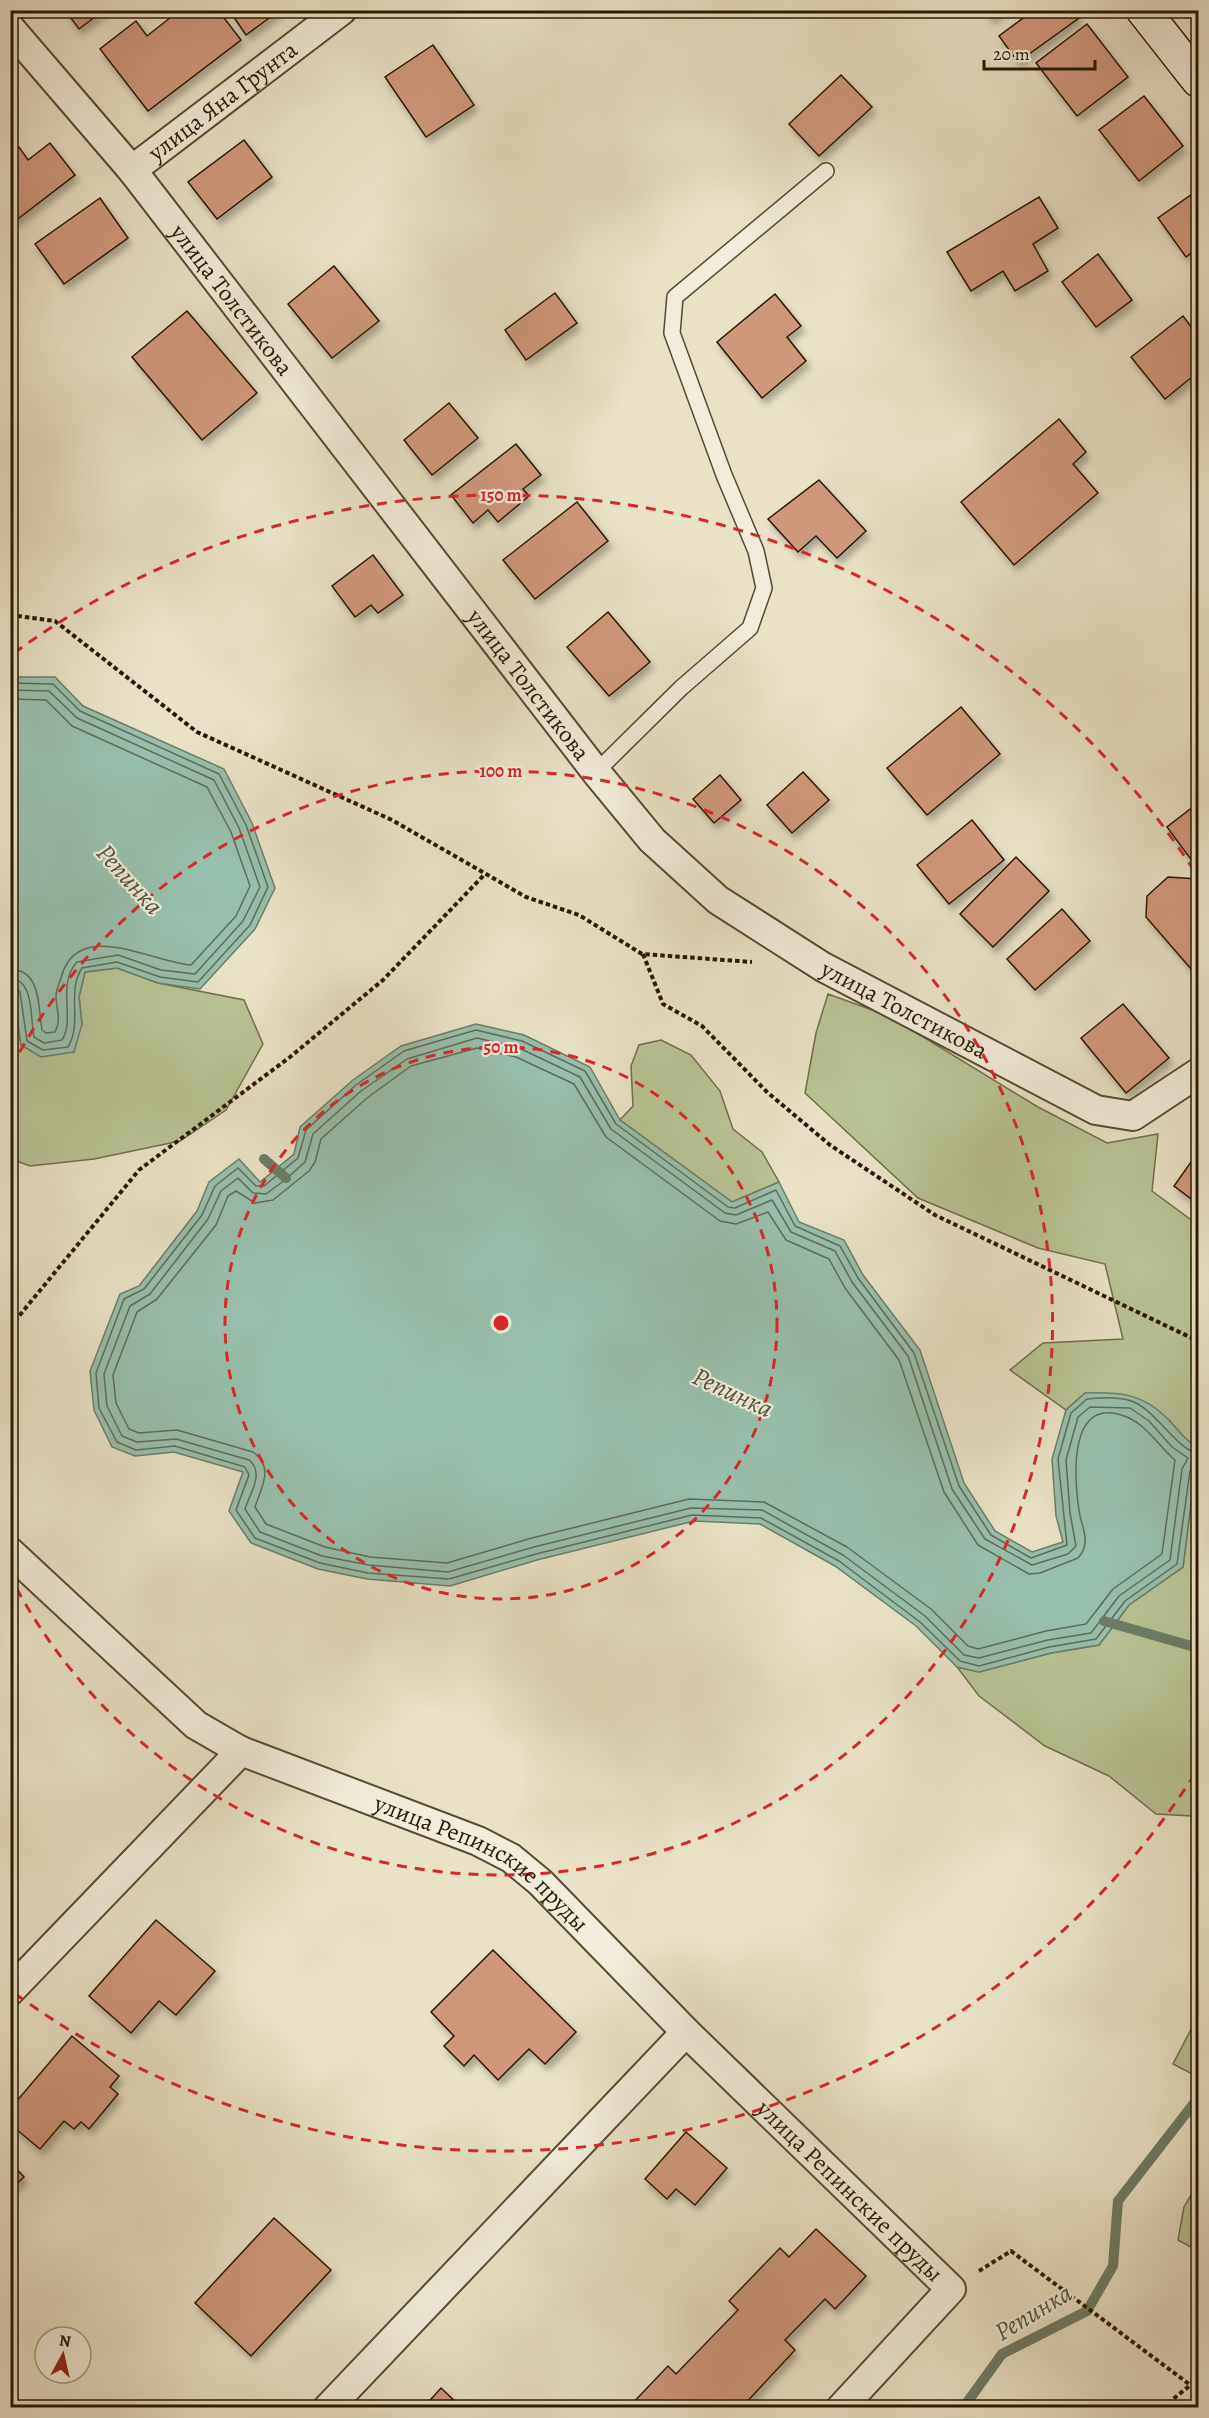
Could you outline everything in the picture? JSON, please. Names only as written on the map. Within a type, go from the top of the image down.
[{"type":"street","name":"улица Яна Грунта","points":[[132,170],[342,10]]},
{"type":"street","points":[[1143,10],[1198,80]]},
{"type":"street","name":"улица Толстикова","points":[[10,28],[132,170],[596,772],[652,840],[718,900],[823,968],[1096,1110],[1133,1116],[1198,1073]]},
{"type":"street","name":"улица Репинские пруды","points":[[10,1552],[196,1725],[241,1751],[478,1841],[511,1858],[540,1882],[686,2032],[951,2289],[841,2408]]},
{"type":"street","points":[[10,1991],[241,1751]]},
{"type":"street","points":[[328,2408],[686,2032]]},
{"type":"lane","points":[[596,772],[681,688],[750,628],[764,588],[756,551],[724,475],[672,333],[675,297],[826,171]]},
{"type":"path","points":[[10,615],[55,621],[197,732],[392,820],[526,897],[579,915],[642,954],[755,962]]},
{"type":"path","points":[[10,1327],[67,1262],[139,1170],[290,1057],[383,980],[485,873]]},
{"type":"path","points":[[642,954],[663,1004],[702,1026],[767,1092],[830,1145],[935,1215],[1041,1268],[1198,1341]]},
{"type":"path","points":[[1011,2251],[1190,2384]]},
{"type":"path","points":[[1162,2408],[1198,2379]]},
{"type":"shaded area","points":[[117,968],[158,983],[244,1000],[263,1044],[226,1110],[180,1141],[94,1159],[30,1166],[11,1159],[10,988],[14,994],[21,1045],[82,1024],[79,997],[85,972]]},
{"type":"shaded area","points":[[828,994],[889,1016],[1038,1107],[1107,1143],[1158,1134],[1152,1191],[1198,1225],[1198,1448],[1182,1437],[1170,1421],[1085,1393],[1066,1410],[1010,1370],[1043,1343],[1123,1339],[1105,1264],[1038,1248],[918,1198],[805,1093],[816,1033]]},
{"type":"shaded area","points":[[661,1040],[691,1055],[720,1091],[733,1129],[762,1152],[779,1182],[732,1202],[620,1120],[633,1106],[631,1066],[639,1045]]},
{"type":"shaded area","points":[[1198,1449],[1198,1822],[1192,1816],[1156,1814],[1109,1776],[1045,1746],[979,1696],[957,1667],[979,1672],[1051,1653],[1099,1645],[1129,1605],[1183,1567]]},
{"type":"shaded area","points":[[1198,2016],[1198,2077],[1173,2064]]},
{"type":"shaded area","points":[[1198,2183],[1198,2251],[1178,2240],[1184,2207]]},
{"type":"water","points":[[10,677],[55,677],[83,706],[224,769],[252,823],[275,888],[255,929],[200,989],[158,983],[117,968],[85,972],[79,997],[82,1024],[74,1052],[41,1057],[21,1045],[14,994],[11,988]]},
{"type":"water","points":[[476,1024],[524,1035],[590,1067],[620,1120],[732,1202],[779,1182],[799,1222],[844,1240],[863,1275],[920,1350],[964,1483],[995,1531],[1032,1552],[1063,1542],[1056,1516],[1052,1459],[1066,1410],[1085,1393],[1098,1393],[1130,1396],[1158,1410],[1198,1448],[1183,1567],[1129,1605],[1099,1645],[1051,1653],[979,1672],[957,1667],[916,1626],[835,1566],[760,1524],[694,1521],[537,1560],[450,1586],[367,1579],[318,1569],[251,1543],[229,1511],[243,1472],[174,1452],[135,1456],[112,1447],[94,1410],[90,1371],[120,1294],[139,1286],[197,1211],[209,1182],[239,1159],[260,1182],[294,1154],[300,1127],[353,1080],[401,1046]]},
{"type":"building","points":[[65,10],[104,10],[79,29]]},
{"type":"building","points":[[180,10],[218,10],[241,40],[148,111],[100,49],[136,21],[147,36]]},
{"type":"building","points":[[229,10],[280,10],[246,35]]},
{"type":"building","points":[[985,10],[1001,10],[992,18]]},
{"type":"building","points":[[1034,10],[1074,10],[1079,18],[1018,62],[999,36]]},
{"type":"building","points":[[1087,24],[1128,77],[1077,116],[1036,63]]},
{"type":"building","points":[[433,45],[474,105],[426,137],[385,77]]},
{"type":"building","points":[[841,75],[872,107],[819,156],[789,124]]},
{"type":"building","points":[[1144,96],[1183,146],[1139,181],[1099,130]]},
{"type":"building","points":[[244,140],[272,177],[217,219],[188,182]]},
{"type":"building","points":[[50,143],[75,175],[10,225],[10,154],[19,147],[28,160]]},
{"type":"building","points":[[1198,190],[1198,248],[1186,257],[1158,218]]},
{"type":"building","points":[[1039,197],[1058,228],[1033,244],[1048,271],[1015,291],[1003,271],[971,291],[947,252]]},
{"type":"building","points":[[100,198],[128,238],[64,284],[35,244]]},
{"type":"building","points":[[1098,254],[1132,300],[1096,327],[1062,282]]},
{"type":"building","points":[[334,266],[379,321],[332,358],[288,304]]},
{"type":"building","points":[[555,293],[577,323],[526,360],[505,330]]},
{"type":"building","points":[[775,294],[801,326],[787,337],[806,361],[762,398],[717,342]]},
{"type":"building","points":[[187,311],[257,393],[202,440],[132,357]]},
{"type":"building","points":[[1183,316],[1198,336],[1198,372],[1165,399],[1131,357]]},
{"type":"building","points":[[449,403],[478,438],[432,475],[404,440]]},
{"type":"building","points":[[1059,419],[1086,452],[1073,464],[1098,493],[1014,565],[961,502]]},
{"type":"building","points":[[516,444],[541,475],[523,489],[529,496],[498,522],[488,510],[473,523],[451,495]]},
{"type":"building","points":[[819,480],[866,531],[837,558],[816,536],[798,552],[768,519]]},
{"type":"building","points":[[577,502],[608,541],[535,599],[503,560]]},
{"type":"building","points":[[373,555],[403,595],[378,613],[371,605],[355,617],[332,586]]},
{"type":"building","points":[[608,612],[650,662],[609,696],[567,647]]},
{"type":"building","points":[[961,707],[1000,754],[927,815],[887,768]]},
{"type":"building","points":[[803,772],[829,800],[792,833],[767,805]]},
{"type":"building","points":[[720,775],[741,800],[714,823],[693,799]]},
{"type":"building","points":[[1198,803],[1198,869],[1167,827]]},
{"type":"building","points":[[972,820],[1004,860],[949,904],[917,865]]},
{"type":"building","points":[[1016,857],[1049,891],[993,947],[960,914]]},
{"type":"building","points":[[1168,877],[1198,879],[1198,977],[1146,917],[1147,896]]},
{"type":"building","points":[[1062,909],[1090,941],[1035,990],[1007,959]]},
{"type":"building","points":[[1123,1004],[1169,1058],[1126,1093],[1081,1038]]},
{"type":"building","points":[[1198,1152],[1198,1204],[1174,1186]]},
{"type":"building","points":[[156,1920],[215,1971],[176,2015],[159,2001],[131,2033],[89,1996]]},
{"type":"building","points":[[493,1950],[576,2032],[545,2064],[529,2049],[498,2080],[474,2055],[464,2066],[444,2046],[454,2036],[431,2012]]},
{"type":"building","points":[[72,2036],[119,2076],[110,2087],[118,2094],[89,2129],[81,2122],[74,2129],[64,2121],[40,2149],[10,2124],[10,2109]]},
{"type":"building","points":[[686,2132],[727,2168],[695,2205],[676,2189],[667,2199],[645,2179]]},
{"type":"building","points":[[10,2162],[24,2177],[10,2190]]},
{"type":"building","points":[[274,2218],[331,2270],[251,2356],[195,2303]]},
{"type":"building","points":[[816,2229],[866,2276],[835,2309],[825,2299],[785,2340],[795,2350],[741,2408],[628,2408],[668,2366],[676,2374],[738,2310],[729,2301],[780,2248],[789,2257]]},
{"type":"building","points":[[441,2388],[462,2408],[423,2408]]},
{"type":"waterway","name":"Репинка","points":[[264,1159],[286,1178]]},
{"type":"waterway","name":"Репинка","points":[[1104,1621],[1198,1648]]},
{"type":"waterway","name":"Репинка","points":[[963,2408],[1002,2354],[1087,2311],[1113,2266],[1118,2201],[1198,2098]]}]
